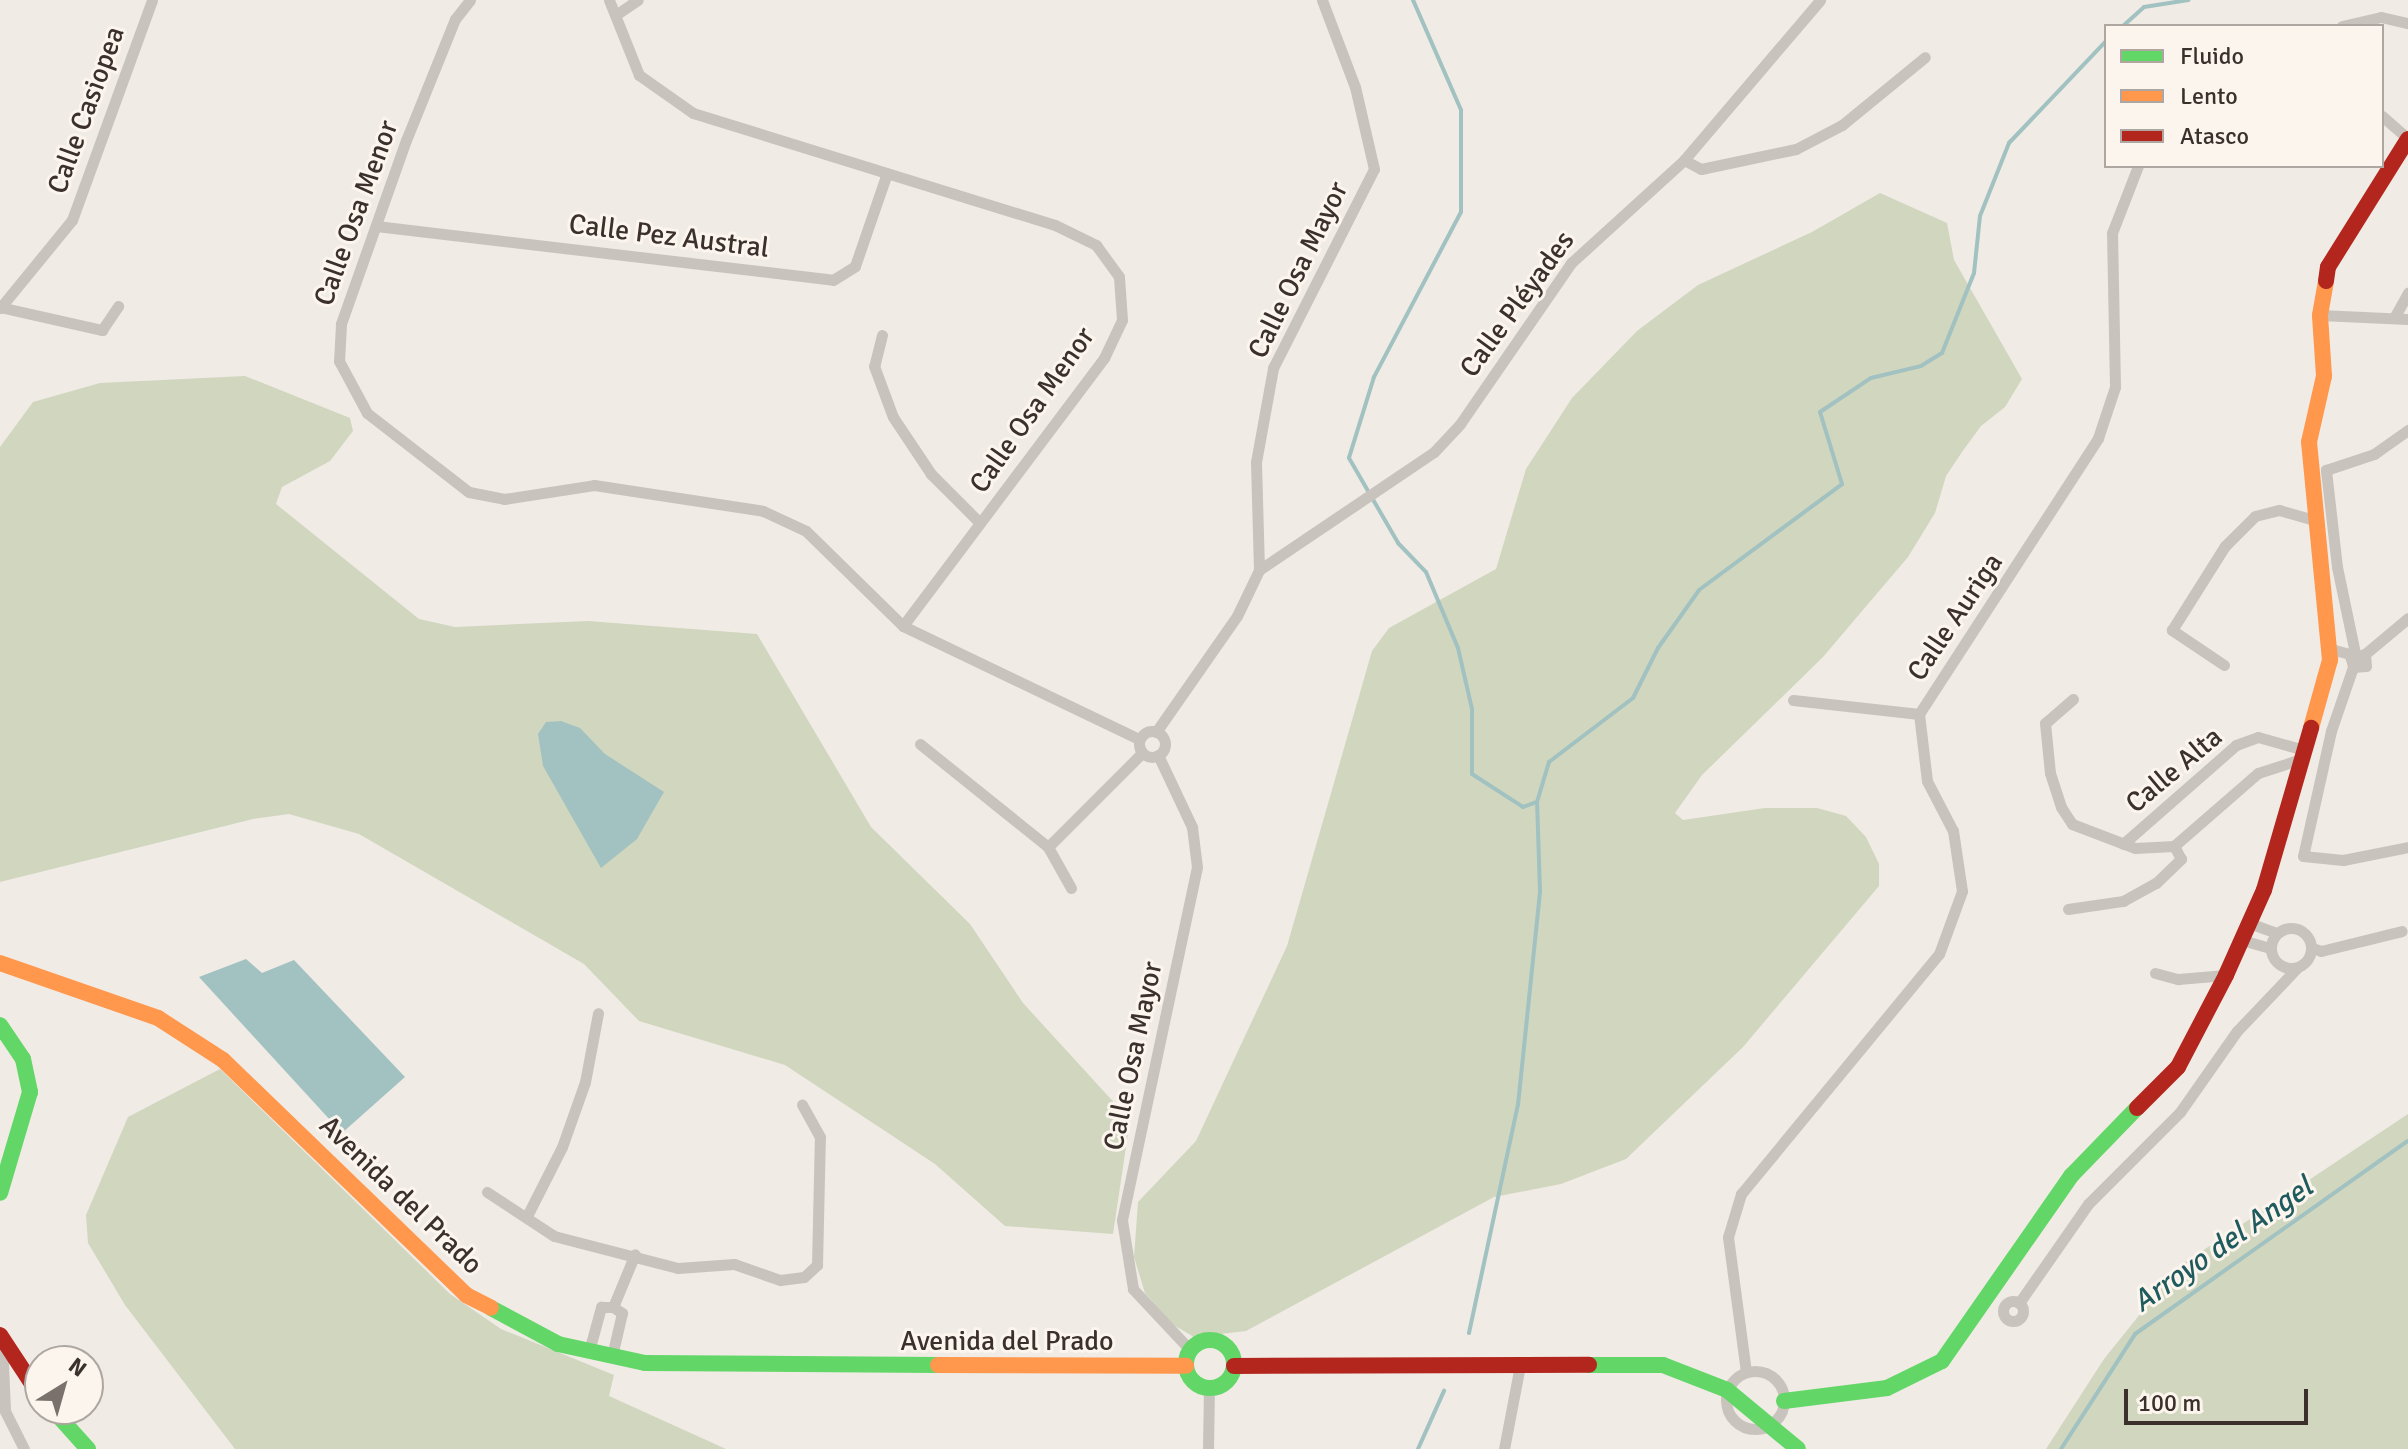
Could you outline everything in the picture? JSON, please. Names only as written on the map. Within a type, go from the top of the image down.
[{"type":"street","name":"Calle Casiopea","points":[[0,308],[72,220],[152,0]]},
{"type":"street","name":"Calle Osa Menor","points":[[470,0],[455,19],[341,324],[339,361],[367,413],[420,459],[469,492],[504,499],[594,485],[763,511],[806,531],[903,626],[1139,739]]},
{"type":"street","name":"Calle Osa Menor","points":[[609,0],[639,75],[693,113],[1055,225],[1096,245],[1119,277],[1122,320],[1104,358],[903,626]]},
{"type":"street","points":[[617,14],[638,0]]},
{"type":"street","name":"Calle Osa Mayor","points":[[1156,732],[1237,616],[1259,570],[1256,462],[1273,368],[1374,169],[1324,0]]},
{"type":"street","name":"Calle Pléyades","points":[[1259,570],[1434,452],[1460,424],[1571,263],[1684,160],[1820,0]]},
{"type":"street","points":[[2351,24],[2381,17],[2408,23]]},
{"type":"street","points":[[1684,160],[1701,169],[1796,149],[1842,125],[1925,57]]},
{"type":"street","points":[[1784,1401],[1887,1388],[1942,1361],[2071,1176],[2178,1067],[2226,975],[2249,923],[2330,654],[2309,442],[2324,376],[2320,315],[2328,267],[2407,138],[2384,118]]},
{"type":"street","name":"Calle Auriga","points":[[1746,1372],[1728,1237],[1741,1194],[1939,954],[1962,891],[1953,831],[1927,781],[1919,714],[2098,438],[2115,387],[2112,233],[2137,168]]},
{"type":"street","name":"Calle Pez Austral","points":[[376,226],[833,280],[855,266],[887,173]]},
{"type":"street","points":[[2394,318],[2408,293]]},
{"type":"street","points":[[0,308],[102,330],[118,306]]},
{"type":"street","points":[[2320,315],[2408,319]]},
{"type":"street","points":[[882,335],[874,366],[893,417],[931,474],[980,523]]},
{"type":"street","points":[[2408,430],[2374,454],[2326,470],[2337,567],[2356,658],[2331,731],[2303,856],[2343,860],[2408,847]]},
{"type":"street","points":[[2224,665],[2172,630],[2216,558],[2255,516],[2279,510],[2317,521]]},
{"type":"street","points":[[2330,654],[2356,658],[2408,618]]},
{"type":"street","points":[[2073,699],[2045,723],[2050,773],[2061,807],[2072,824],[2135,848],[2174,846],[2258,773],[2302,755]]},
{"type":"street","points":[[1793,700],[1919,714]]},
{"type":"street","points":[[1156,732],[1165,746],[1158,755],[1142,753],[1139,739],[1156,732]]},
{"type":"street","name":"Calle Alta","points":[[2123,844],[2236,745],[2258,737],[2302,755]]},
{"type":"street","points":[[920,744],[1048,847],[1071,888]]},
{"type":"street","points":[[1048,847],[1142,753]]},
{"type":"street","name":"Calle Osa Mayor","points":[[1158,755],[1192,827],[1197,867],[1122,1220],[1133,1289],[1188,1358]]},
{"type":"street","points":[[2068,909],[2123,901],[2156,883],[2181,859],[2174,846]]},
{"type":"street","points":[[2249,923],[2276,933],[2299,929],[2312,948],[2321,951],[2402,931]]},
{"type":"street","points":[[2276,933],[2270,948],[2276,962],[2298,967]]},
{"type":"street","points":[[2242,940],[2270,948]]},
{"type":"street","points":[[2019,1303],[2088,1204],[2180,1112],[2237,1031],[2312,948]]},
{"type":"street","name":"Avenida del Prado","points":[[0,963],[158,1018],[223,1060],[466,1295],[558,1344],[645,1363],[820,1368],[1188,1358]]},
{"type":"street","points":[[2155,973],[2178,979],[2226,975]]},
{"type":"street","points":[[527,1216],[562,1147],[583,1087],[598,1013]]},
{"type":"street","points":[[0,1025],[23,1059],[30,1092],[0,1193]]},
{"type":"street","points":[[487,1192],[554,1236],[635,1254],[678,1268],[734,1264],[780,1280],[804,1277],[817,1265],[820,1137],[802,1105]]},
{"type":"street","points":[[613,1307],[635,1254]]},
{"type":"street","points":[[589,1351],[601,1307],[613,1307],[622,1313],[612,1356]]},
{"type":"street","points":[[1,1338],[24,1372]]},
{"type":"street","points":[[1,1338],[5,1411],[24,1449]]},
{"type":"street","points":[[1208,1340],[1218,1341],[1227,1347],[1234,1366],[1227,1382],[1209,1388],[1190,1377],[1188,1358],[1208,1340]]},
{"type":"street","points":[[1504,1449],[1520,1365]]},
{"type":"street","points":[[1234,1366],[1663,1365],[1727,1390],[1774,1423],[1798,1449]]},
{"type":"street","points":[[1746,1372],[1772,1377],[1784,1401],[1774,1423],[1756,1430],[1738,1424],[1727,1409],[1727,1390],[1746,1372]]},
{"type":"street","points":[[1208,1449],[1209,1388]]},
{"type":"street","points":[[66,1425],[88,1449]]},
{"type":"green space","points":[[1880,193],[1947,223],[1954,260],[2022,379],[2005,407],[1981,426],[1946,476],[1935,513],[1908,557],[1823,657],[1702,775],[1675,813],[1683,820],[1765,808],[1817,808],[1846,816],[1866,837],[1879,864],[1879,886],[1743,1047],[1626,1159],[1561,1184],[1494,1197],[1246,1331],[1194,1337],[1172,1324],[1145,1293],[1134,1257],[1138,1202],[1196,1141],[1287,946],[1372,651],[1389,628],[1496,569],[1526,469],[1572,398],[1637,331],[1698,285],[1812,232]]},
{"type":"green space","points":[[245,376],[350,418],[353,431],[330,461],[282,487],[276,504],[419,619],[455,627],[588,621],[757,634],[871,827],[970,924],[1023,1003],[1130,1120],[1113,1234],[1005,1226],[935,1164],[785,1065],[639,1021],[584,964],[359,834],[289,814],[253,819],[0,882],[0,447],[33,402],[100,383]]},
{"type":"green space","points":[[220,1069],[450,1294],[501,1329],[614,1375],[609,1396],[726,1449],[235,1449],[125,1305],[88,1243],[86,1215],[128,1117]]},
{"type":"green space","points":[[2408,1114],[2408,1449],[2046,1449],[2104,1359],[2178,1267]]},
{"type":"water","points":[[561,721],[580,728],[605,754],[664,792],[637,839],[601,868],[543,766],[538,734],[546,722]]},
{"type":"water","points":[[246,959],[262,973],[294,960],[405,1077],[342,1133],[199,977]]},
{"type":"waterway","points":[[1413,0],[1461,110],[1461,212],[1374,377],[1349,458],[1398,543],[1426,572],[1458,648],[1472,709],[1472,774],[1523,807],[1537,802]]},
{"type":"waterway","points":[[2125,24],[2144,7],[2188,0]]},
{"type":"waterway","points":[[1469,1333],[1518,1105],[1540,891],[1537,802],[1549,762],[1633,698],[1658,648],[1699,590],[1842,484],[1820,412],[1871,378],[1921,366],[1942,353],[1974,273],[1980,216],[2009,143],[2104,43]]},
{"type":"waterway","name":"Arroyo del Angel","points":[[2061,1449],[2135,1334],[2408,1141]]},
{"type":"waterway","points":[[1418,1449],[1444,1391]]},
{"type":"traffic: fast","points":[[0,1025],[23,1059],[30,1092],[0,1193]]},
{"type":"traffic: fast","points":[[1784,1401],[1887,1388],[1942,1361],[2071,1176],[2137,1108]]},
{"type":"traffic: fast","points":[[491,1308],[558,1344],[645,1363],[938,1365]]},
{"type":"traffic: fast","points":[[1210,1340],[1227,1347],[1234,1364],[1227,1381],[1210,1388],[1193,1381],[1186,1364],[1193,1347],[1210,1340]]},
{"type":"traffic: fast","points":[[1589,1365],[1663,1365],[1727,1390],[1798,1449]]},
{"type":"traffic: fast","points":[[66,1425],[88,1449]]},
{"type":"traffic: slow","points":[[2311,728],[2330,660],[2309,442],[2324,376],[2320,315],[2326,281]]},
{"type":"traffic: slow","points":[[0,963],[158,1018],[223,1060],[466,1295],[491,1308]]},
{"type":"traffic: slow","points":[[938,1365],[1186,1366]]},
{"type":"traffic: jam","points":[[2326,281],[2328,267],[2408,139]]},
{"type":"traffic: jam","points":[[2137,1108],[2178,1067],[2226,975],[2264,890],[2311,728]]},
{"type":"traffic: jam","points":[[0,1335],[24,1372]]},
{"type":"traffic: jam","points":[[1234,1366],[1589,1365]]}]
